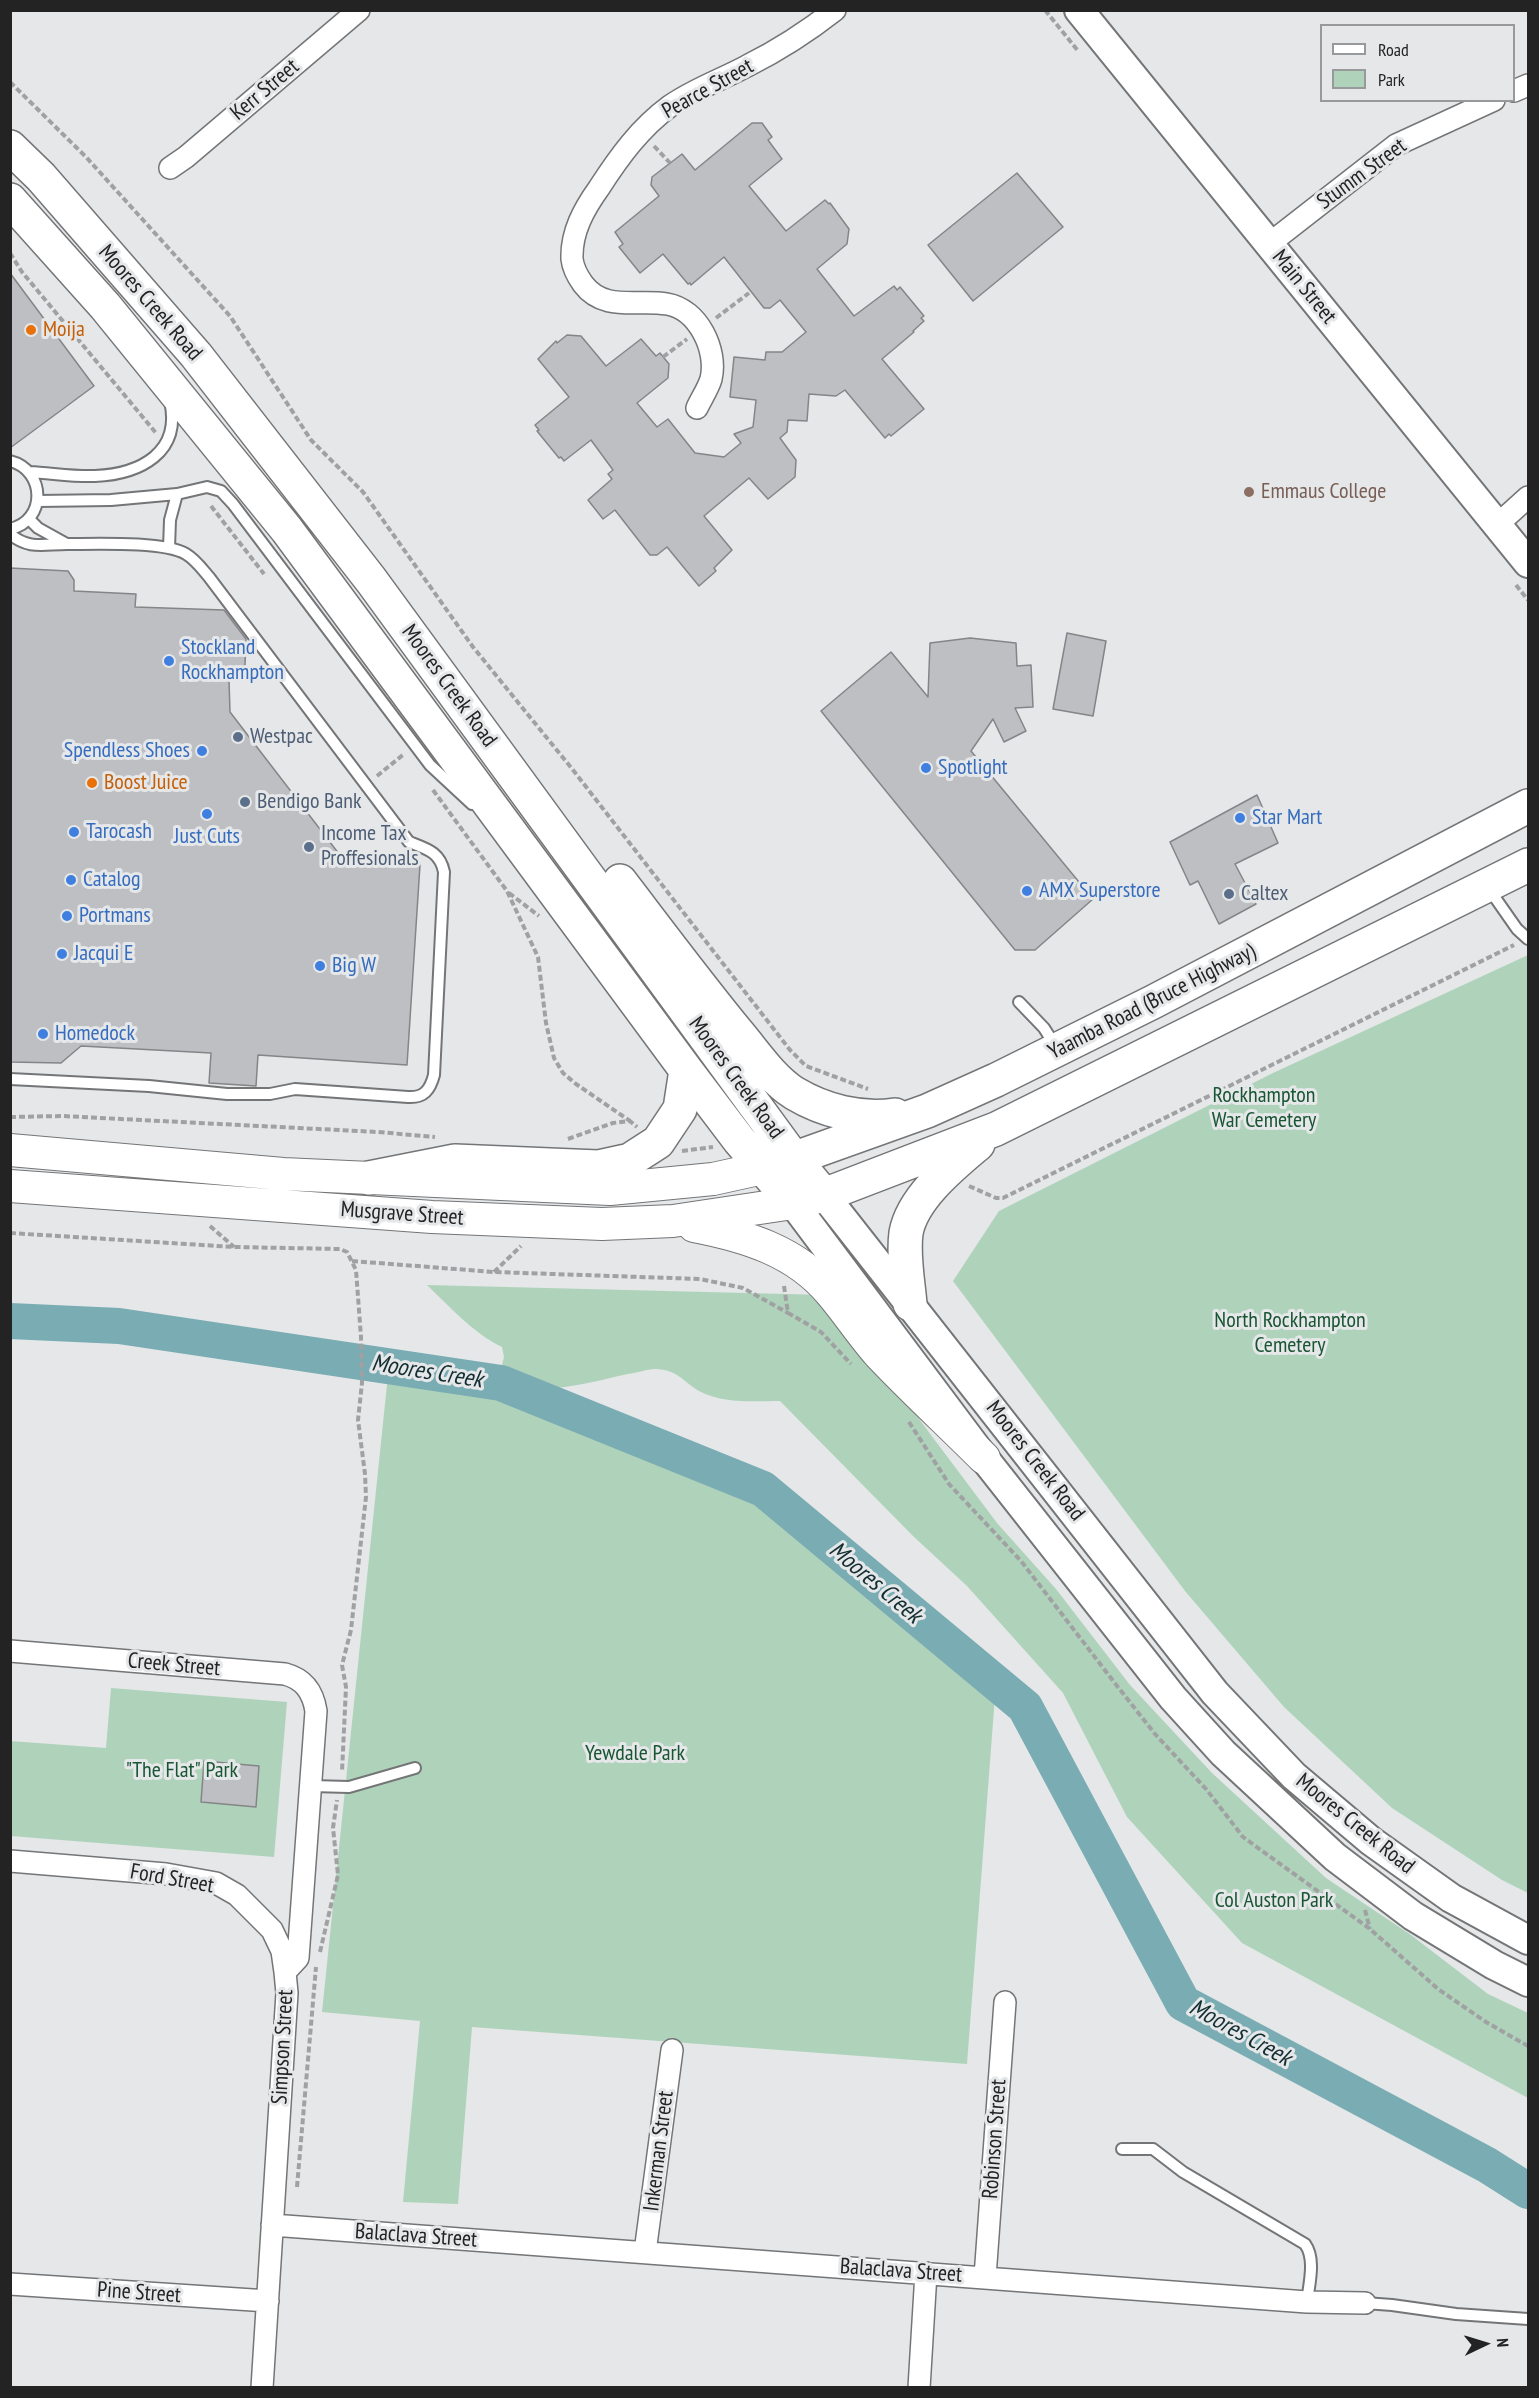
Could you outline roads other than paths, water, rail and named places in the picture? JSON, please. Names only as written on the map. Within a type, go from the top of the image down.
[{"type":"highway","name":"Moores Creek Road","points":[[10,147],[41,177],[196,355],[405,627],[795,1160],[824,1195]]},
{"type":"highway","name":"Moores Creek Road","points":[[10,200],[105,306],[287,530],[521,849],[624,983],[686,1070],[793,1203]]},
{"type":"highway","points":[[405,627],[609,867],[699,985],[774,1076],[793,1092],[816,1105],[847,1114],[874,1118],[927,1111]]},
{"type":"highway","name":"Yaamba Road (Bruce Highway)","points":[[763,1168],[795,1160],[927,1111],[1058,1050],[1528,806]]},
{"type":"highway","name":"Yaamba Road (Bruce Highway)","points":[[793,1203],[824,1195],[996,1129],[1528,865]]},
{"type":"highway","points":[[369,1178],[455,1161],[598,1167],[630,1160],[658,1142],[680,1109],[686,1070]]},
{"type":"highway","points":[[910,1304],[905,1249],[906,1232],[912,1215],[949,1168],[996,1129]]},
{"type":"main road","name":"Main Street","points":[[1082,12],[1528,563]]},
{"type":"main road","name":"Musgrave Street","points":[[10,1150],[283,1174],[610,1189],[713,1179],[763,1168]]},
{"type":"main road","name":"Musgrave Street","points":[[10,1186],[443,1217],[603,1224],[673,1221],[793,1203]]},
{"type":"main road","name":"Moores Creek Road","points":[[824,1195],[1215,1693],[1294,1776],[1371,1840],[1442,1891],[1528,1940]]},
{"type":"main road","name":"Moores Creek Road","points":[[793,1203],[984,1458],[1173,1698],[1223,1753],[1335,1857],[1413,1916],[1494,1965],[1528,1982]]},
{"type":"main road","points":[[673,1221],[730,1233],[760,1243],[812,1272],[878,1353],[984,1458]]},
{"type":"street","name":"Kerr Street","points":[[170,168],[186,157],[358,10]]},
{"type":"street","name":"Pearce Street","points":[[697,408],[711,378],[707,340],[700,326],[688,312],[670,304],[620,303],[601,300],[587,289],[578,277],[572,262],[576,228],[585,209],[626,148],[656,118],[698,89],[746,67],[801,37],[835,10]]},
{"type":"street","name":"Stumm Street","points":[[1269,244],[1396,145],[1490,102]]},
{"type":"street","points":[[1497,525],[1528,497]]},
{"type":"street","name":"Creek Street","points":[[10,1651],[285,1674],[297,1677],[306,1686],[314,1698],[316,1711]]},
{"type":"street","name":"Simpson Street","points":[[262,2388],[287,1993],[285,1972],[298,1958],[316,1711]]},
{"type":"street","name":"Ford Street","points":[[10,1861],[166,1874],[216,1883],[237,1895],[272,1930],[282,1951],[285,1972]]},
{"type":"street","name":"Robinson Street","points":[[985,2277],[1005,2002]]},
{"type":"street","name":"Inkerman Street","points":[[645,2252],[672,2049]]},
{"type":"street","name":"Balaclava Street","points":[[272,2225],[1307,2302],[1365,2303]]},
{"type":"street","points":[[919,2388],[926,2273]]},
{"type":"street","name":"Pine Street","points":[[10,2284],[268,2301]]},
{"type":"lane","points":[[30,472],[92,476],[122,474],[143,465],[156,456],[168,440],[172,422],[172,406],[165,379]]},
{"type":"lane","points":[[10,461],[22,465],[30,472],[38,491],[38,501],[29,519],[10,529]]},
{"type":"lane","points":[[38,501],[111,500],[177,494],[207,487],[221,491],[430,765],[521,849]]},
{"type":"lane","points":[[169,548],[170,520],[177,494]]},
{"type":"lane","points":[[29,519],[38,528],[68,544]]},
{"type":"lane","points":[[10,534],[21,543],[31,545],[68,544],[169,548],[186,554],[198,564],[409,842],[431,850],[437,855],[444,873],[435,1065],[431,1086],[424,1094],[408,1097],[295,1089],[270,1094],[227,1094],[149,1086],[10,1079]]},
{"type":"lane","points":[[1487,886],[1517,929],[1528,939]]},
{"type":"lane","points":[[1517,929],[1528,923]]},
{"type":"lane","points":[[1019,1002],[1044,1028],[1058,1050]]},
{"type":"lane","points":[[311,1786],[348,1787],[415,1768]]},
{"type":"lane","points":[[1122,2149],[1153,2149],[1183,2172],[1305,2244],[1310,2251],[1311,2258],[1307,2302]]},
{"type":"lane","name":"Balaclava Street","points":[[1365,2303],[1392,2304],[1456,2314],[1528,2319]]},
{"type":"waterway","name":"Moores Creek","points":[[10,1321],[119,1326],[501,1383],[763,1489],[1025,1707],[1183,2003],[1487,2165],[1528,2191]]},
{"type":"place","name":"Moija","points":[[31,330]]},
{"type":"place","name":"Emmaus College","points":[[1249,492]]},
{"type":"place","name":"Stockland Rockhampton","points":[[169,661]]},
{"type":"place","name":"Westpac","points":[[238,737]]},
{"type":"place","name":"Spendless Shoes","points":[[202,751]]},
{"type":"place","name":"Spotlight","points":[[926,768]]},
{"type":"place","name":"Boost Juice","points":[[92,783]]},
{"type":"place","name":"Bendigo Bank","points":[[245,802]]},
{"type":"place","name":"Just Cuts","points":[[207,814]]},
{"type":"place","name":"Star Mart","points":[[1240,818]]},
{"type":"place","name":"Tarocash","points":[[74,832]]},
{"type":"place","name":"Income Tax Proffesionals","points":[[309,847]]},
{"type":"place","name":"Catalog","points":[[71,880]]},
{"type":"place","name":"AMX Superstore","points":[[1027,891]]},
{"type":"place","name":"Caltex","points":[[1229,894]]},
{"type":"place","name":"Portmans","points":[[67,916]]},
{"type":"place","name":"Jacqui E","points":[[62,954]]},
{"type":"place","name":"Big W","points":[[320,966]]},
{"type":"place","name":"Homedock","points":[[43,1034]]},
{"type":"park label","name":"Rockhampton War Cemetery","points":[[1264,1108]]},
{"type":"park label","name":"North Rockhampton Cemetery","points":[[1290,1334]]},
{"type":"park label","name":"Yewdale Park","points":[[635,1754]]},
{"type":"park label","name":"\"The Flat\" Park","points":[[182,1771]]},
{"type":"park label","name":"Col Auston Park","points":[[1274,1901]]}]
